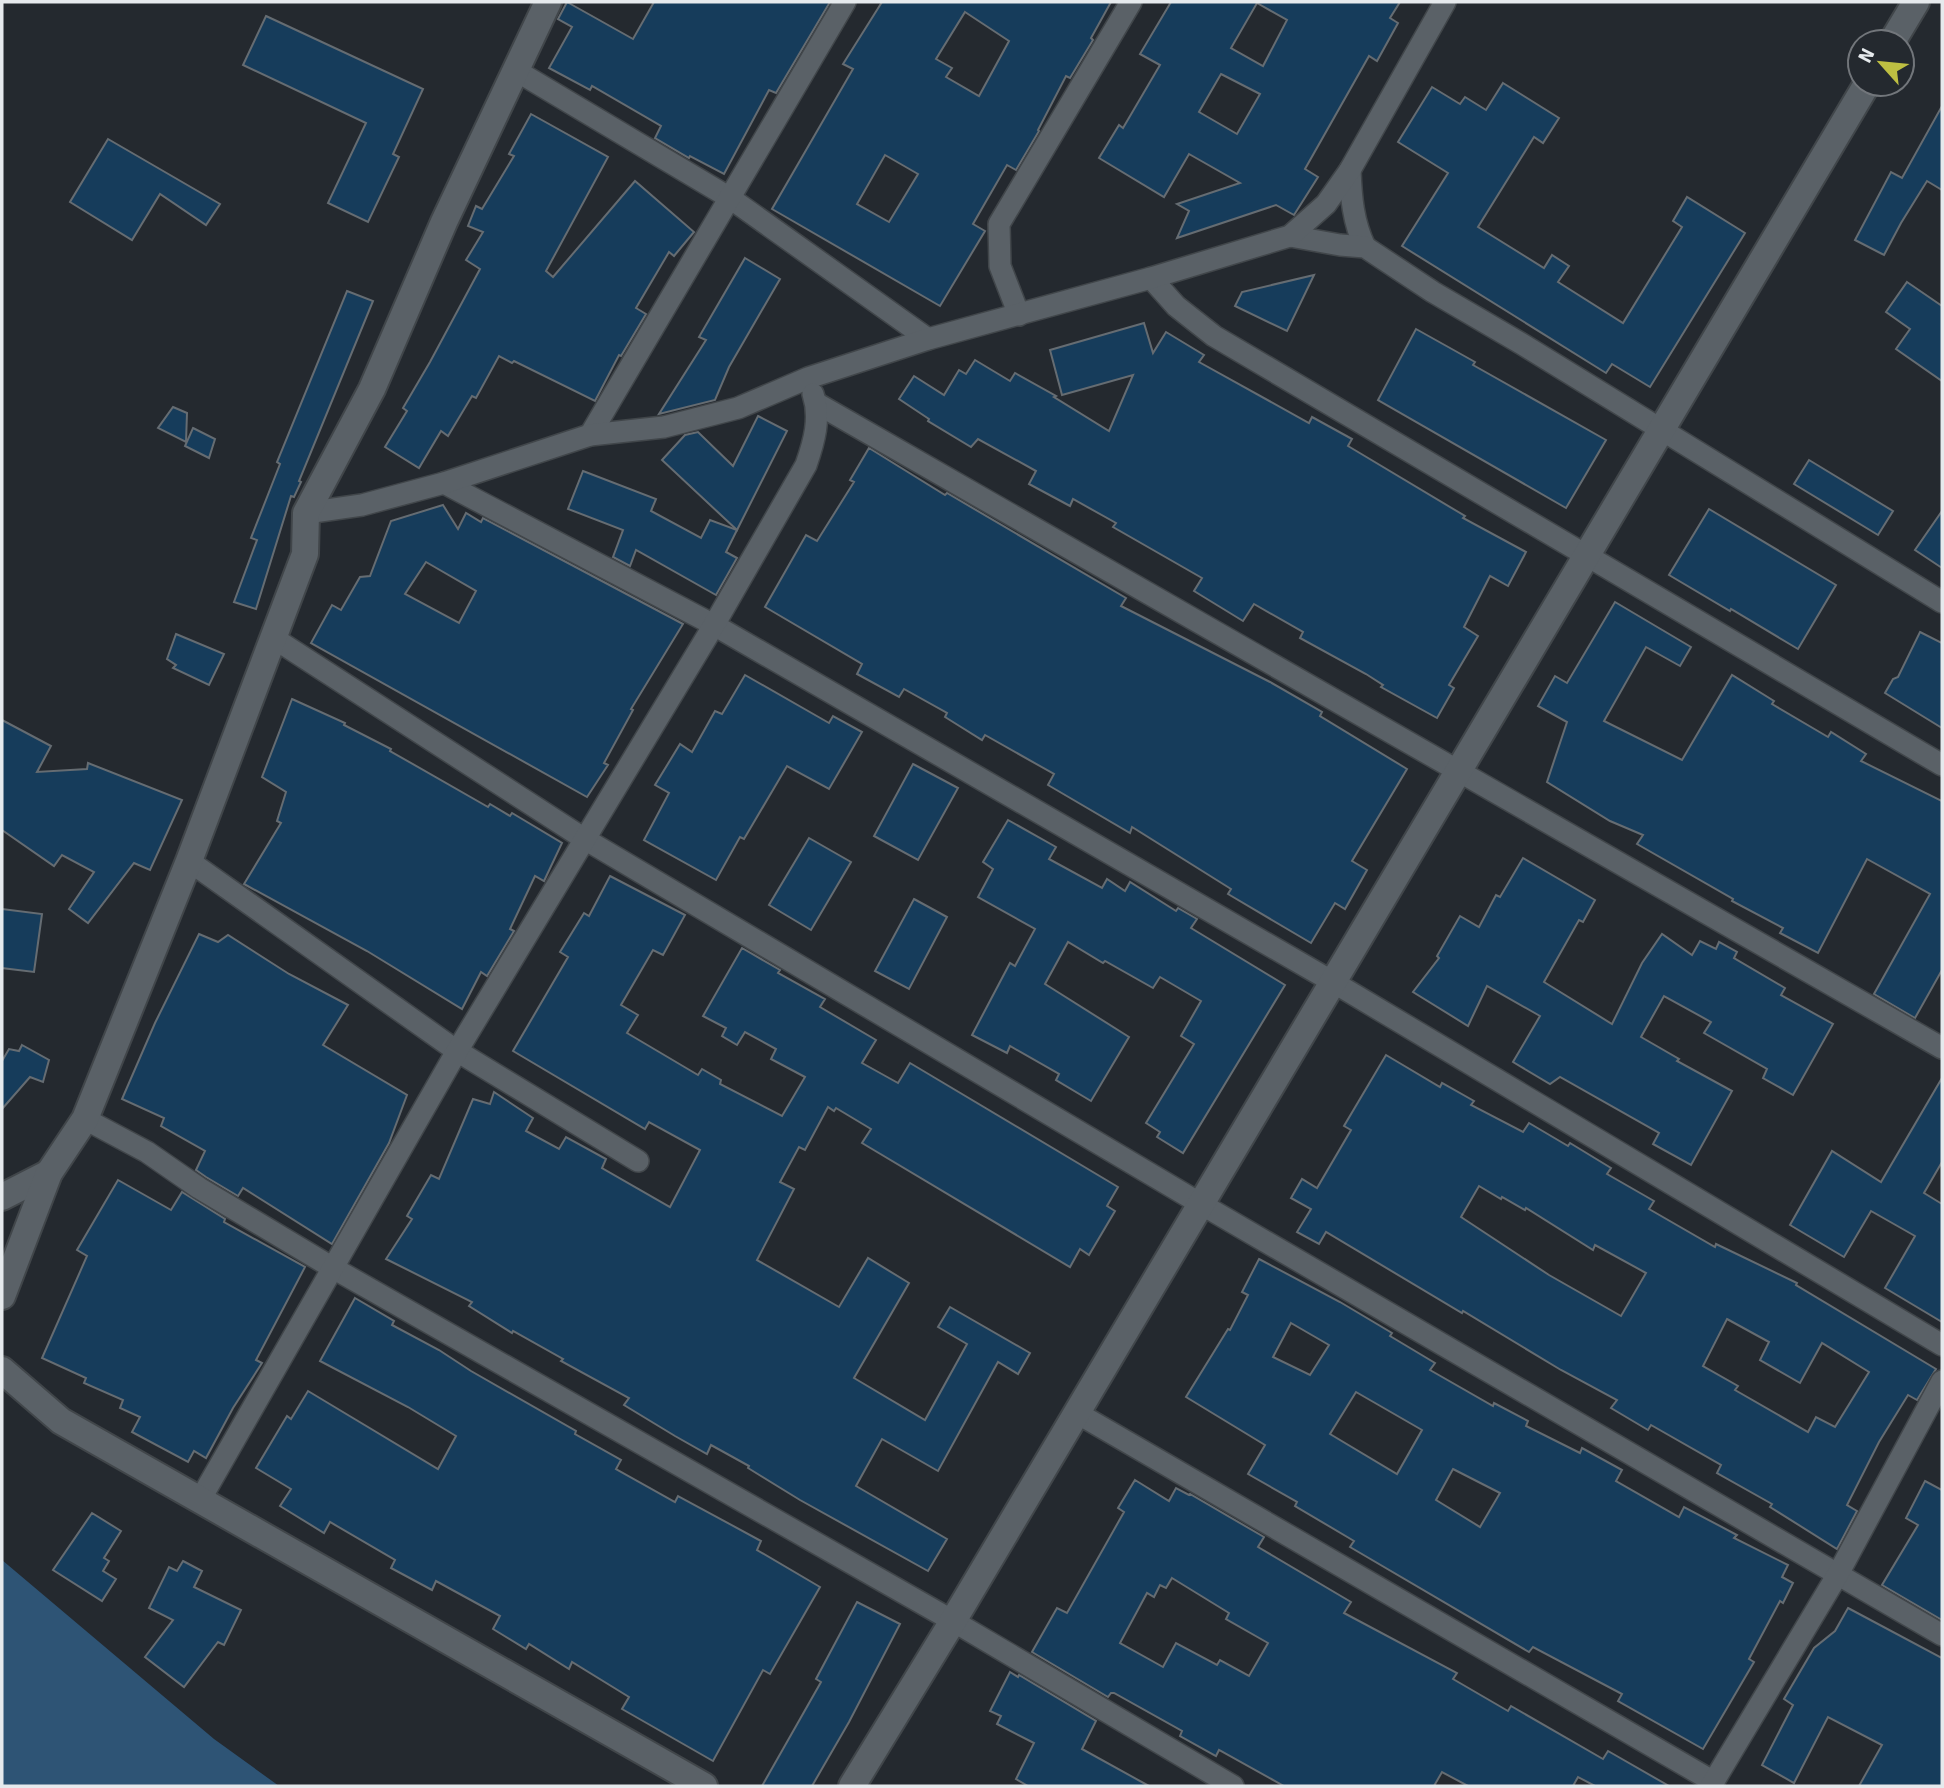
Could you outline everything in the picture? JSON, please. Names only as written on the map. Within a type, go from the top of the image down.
[{"type":"street","points":[[2,1296],[49,1173],[85,1119],[189,861],[305,554],[306,513],[372,389],[444,222],[548,2]]},
{"type":"street","points":[[590,435],[845,2]]},
{"type":"street","points":[[1019,315],[1000,266],[999,224],[1132,2]]},
{"type":"street","points":[[306,513],[362,505],[444,483],[590,435],[664,427],[738,408],[808,378],[928,339],[1151,278],[1290,236],[1326,204],[1350,170],[1445,2]]},
{"type":"street","points":[[1900,28],[1916,2]]},
{"type":"street","points":[[515,70],[730,198],[928,339]]},
{"type":"street","points":[[852,1786],[953,1621],[1859,98]]},
{"type":"street","points":[[1350,170],[1353,211],[1357,230],[1365,247]]},
{"type":"street","points":[[1290,236],[1365,247],[1433,292],[1662,429],[1942,602]]},
{"type":"street","points":[[1151,278],[1176,306],[1214,336],[1942,765]]},
{"type":"street","points":[[200,1500],[457,1051],[806,465],[816,438],[816,403],[808,378]]},
{"type":"street","points":[[816,403],[1942,1048]]},
{"type":"street","points":[[444,483],[713,625],[1334,982],[1942,1345]]},
{"type":"street","points":[[272,637],[583,838],[1201,1203],[1942,1635]]},
{"type":"street","points":[[189,861],[457,1051],[638,1161]]},
{"type":"street","points":[[85,1119],[147,1152],[199,1188],[333,1268],[953,1621],[1233,1786]]},
{"type":"street","points":[[2,1197],[49,1173]]},
{"type":"street","points":[[2,1370],[61,1421],[704,1786]]},
{"type":"street","points":[[1077,1413],[1713,1784],[1838,1574],[1942,1381]]},
{"type":"water","points":[[2,1560],[214,1739],[279,1786],[2,1786]]},
{"type":"building","points":[[567,2],[633,39],[654,2],[830,2],[776,93],[769,90],[724,174],[655,138],[661,126],[592,86],[590,90],[549,68],[572,27],[558,19]]},
{"type":"building","points":[[882,2],[1111,2],[1091,38],[1093,40],[1070,78],[1066,76],[1016,170],[1007,165],[973,224],[985,231],[940,306],[772,209],[853,69],[843,64]],"holes":[[[965,12],[1009,41],[979,96],[946,77],[952,68],[936,59]],[[885,155],[918,174],[889,222],[857,204]]]},
{"type":"building","points":[[1171,2],[1400,2],[1390,18],[1398,23],[1377,61],[1369,56],[1305,169],[1318,177],[1294,215],[1276,205],[1177,238],[1189,211],[1177,204],[1240,183],[1189,154],[1164,197],[1099,158],[1119,125],[1123,128],[1160,65],[1140,54]],"holes":[[[1257,3],[1287,20],[1263,66],[1231,48]],[[1221,74],[1260,94],[1237,134],[1199,112]]]},
{"type":"building","points":[[266,16],[423,89],[393,154],[399,157],[368,222],[328,203],[366,123],[243,65]]},
{"type":"building","points":[[1503,83],[1559,118],[1543,143],[1534,137],[1478,227],[1544,268],[1552,255],[1569,266],[1558,282],[1623,323],[1682,227],[1673,221],[1687,197],[1745,233],[1650,387],[1612,364],[1606,373],[1402,246],[1448,173],[1398,142],[1432,87],[1460,104],[1465,97],[1486,110]]},
{"type":"building","points":[[1942,106],[1942,190],[1927,181],[1884,255],[1855,240],[1891,172],[1902,178]]},
{"type":"building","points":[[531,114],[608,157],[546,271],[553,277],[635,181],[694,232],[674,256],[669,252],[636,308],[646,314],[621,356],[619,355],[595,401],[499,356],[476,398],[472,396],[448,436],[441,431],[419,468],[385,447],[407,411],[403,408],[480,269],[466,260],[483,232],[468,226],[476,206],[482,209],[514,156],[509,154]]},
{"type":"building","points":[[108,139],[220,204],[206,225],[160,194],[132,240],[70,202]]},
{"type":"building","points":[[745,258],[780,279],[729,367],[715,400],[659,414],[706,340],[699,337]]},
{"type":"building","points":[[1314,275],[1287,331],[1235,306],[1242,292]]},
{"type":"building","points":[[1907,282],[1942,306],[1942,381],[1896,349],[1910,329],[1886,312]]},
{"type":"building","points":[[347,291],[373,301],[299,481],[301,482],[294,497],[291,496],[256,609],[234,602],[257,540],[251,538],[280,464],[277,462]]},
{"type":"building","points":[[1144,323],[1153,353],[1166,332],[1204,355],[1199,362],[1309,423],[1312,417],[1352,439],[1348,446],[1465,516],[1463,518],[1526,552],[1508,586],[1490,576],[1464,627],[1478,636],[1449,685],[1454,688],[1437,718],[1381,687],[1383,685],[1366,674],[1300,638],[1303,632],[1254,604],[1243,621],[1194,591],[1202,578],[1113,527],[1116,523],[1073,499],[1070,506],[1029,484],[1036,471],[978,439],[971,447],[928,421],[929,419],[899,399],[914,376],[944,395],[959,370],[966,374],[975,360],[1010,381],[1015,373],[1109,431],[1133,375],[1062,395],[1050,350]]},
{"type":"building","points":[[1416,329],[1475,362],[1473,365],[1606,440],[1566,508],[1378,400]]},
{"type":"building","points":[[173,407],[187,413],[186,442],[158,428]]},
{"type":"building","points":[[758,416],[787,431],[737,530],[662,460],[685,435],[698,432],[733,466]]},
{"type":"building","points":[[193,428],[215,439],[209,458],[185,446]]},
{"type":"building","points":[[869,448],[945,495],[947,493],[1126,598],[1121,606],[1270,682],[1322,712],[1320,716],[1407,769],[1352,861],[1367,870],[1345,909],[1335,903],[1311,943],[1228,894],[1231,889],[1132,827],[1130,833],[1048,785],[1054,774],[985,735],[982,740],[945,717],[947,713],[904,689],[899,697],[857,674],[862,664],[765,607],[806,535],[817,541],[854,482],[850,480]]},
{"type":"building","points":[[1809,460],[1893,511],[1878,535],[1794,484]]},
{"type":"building","points":[[583,471],[656,499],[651,511],[701,538],[710,520],[737,530],[726,552],[737,558],[716,595],[636,550],[630,566],[613,557],[623,530],[568,509]]},
{"type":"building","points":[[443,505],[458,529],[466,513],[481,522],[483,518],[683,624],[631,709],[633,710],[604,763],[608,765],[587,797],[311,643],[332,605],[341,610],[360,577],[370,576],[391,521]],"holes":[[[426,562],[476,591],[459,623],[405,594]]]},
{"type":"building","points":[[1709,509],[1836,585],[1798,649],[1669,575]]},
{"type":"building","points":[[1942,511],[1942,568],[1915,550]]},
{"type":"building","points":[[1615,602],[1691,647],[1680,666],[1646,647],[1604,721],[1682,760],[1732,675],[1774,701],[1772,704],[1828,737],[1831,732],[1866,754],[1861,761],[1942,801],[1942,970],[1915,1018],[1874,994],[1930,894],[1867,859],[1818,953],[1780,933],[1783,928],[1637,844],[1643,835],[1610,821],[1547,782],[1567,722],[1538,706],[1555,676],[1567,683]]},
{"type":"building","points":[[1920,632],[1942,643],[1942,728],[1885,693],[1893,679],[1898,677]]},
{"type":"building","points":[[176,634],[224,654],[209,685],[173,668],[176,665],[167,659]]},
{"type":"building","points":[[745,675],[829,723],[833,716],[862,732],[829,789],[787,766],[744,839],[740,837],[716,880],[644,840],[669,793],[655,785],[680,744],[692,752],[715,711],[722,714]]},
{"type":"building","points":[[292,699],[345,723],[344,725],[391,749],[390,751],[488,807],[490,804],[510,816],[512,813],[562,843],[544,881],[535,876],[510,929],[514,931],[487,976],[481,972],[462,1009],[367,951],[244,884],[281,823],[277,821],[286,792],[262,777]]},
{"type":"building","points":[[2,720],[51,746],[37,772],[87,769],[88,763],[182,800],[150,870],[134,863],[88,923],[69,909],[94,872],[62,855],[54,866],[2,830]]},
{"type":"building","points":[[913,764],[958,788],[918,860],[874,836]]},
{"type":"building","points":[[1008,820],[1056,847],[1049,859],[1102,888],[1107,879],[1125,891],[1130,882],[1176,911],[1178,908],[1197,919],[1191,928],[1285,985],[1183,1153],[1157,1137],[1160,1132],[1146,1123],[1194,1044],[1181,1036],[1201,1001],[1160,977],[1153,988],[1068,942],[1045,984],[1129,1037],[1091,1101],[1056,1080],[1059,1074],[1010,1046],[1007,1053],[972,1035],[1010,963],[1015,966],[1035,929],[978,897],[993,869],[983,862]]},
{"type":"building","points":[[809,838],[851,862],[811,930],[769,905]]},
{"type":"building","points":[[1523,858],[1595,900],[1583,922],[1579,920],[1544,982],[1612,1024],[1642,963],[1662,934],[1692,955],[1700,941],[1716,949],[1719,942],[1737,952],[1734,958],[1785,988],[1781,995],[1833,1024],[1793,1095],[1763,1078],[1767,1069],[1704,1033],[1711,1022],[1664,996],[1641,1037],[1679,1059],[1677,1061],[1732,1091],[1691,1165],[1653,1144],[1659,1133],[1560,1077],[1550,1084],[1513,1062],[1540,1016],[1487,986],[1468,1026],[1413,992],[1439,958],[1437,956],[1460,916],[1479,927],[1496,895],[1500,897]]},
{"type":"building","points":[[610,876],[685,915],[663,955],[653,950],[621,1005],[638,1015],[627,1033],[698,1075],[702,1069],[721,1080],[720,1084],[782,1116],[805,1077],[771,1059],[776,1049],[745,1032],[737,1045],[722,1036],[726,1028],[703,1016],[742,948],[780,970],[778,973],[825,999],[820,1007],[876,1040],[862,1063],[898,1083],[910,1063],[1118,1187],[1107,1206],[1115,1211],[1089,1255],[1080,1249],[1070,1267],[862,1143],[871,1129],[836,1108],[834,1111],[828,1107],[805,1150],[799,1147],[780,1182],[794,1189],[757,1260],[839,1307],[868,1258],[909,1283],[854,1378],[925,1420],[967,1344],[938,1327],[950,1307],[1030,1353],[1018,1374],[998,1362],[938,1471],[882,1439],[856,1486],[947,1539],[928,1571],[800,1500],[748,1468],[749,1466],[711,1445],[707,1454],[675,1436],[624,1405],[629,1398],[513,1331],[512,1333],[469,1306],[472,1302],[386,1259],[412,1219],[407,1216],[431,1175],[439,1179],[473,1099],[490,1104],[494,1092],[533,1118],[526,1131],[559,1149],[566,1137],[606,1159],[602,1168],[670,1207],[700,1150],[649,1122],[645,1129],[513,1051],[568,957],[560,952],[584,913],[589,916]]},
{"type":"building","points":[[914,899],[947,917],[909,989],[875,971]]},
{"type":"building","points":[[2,909],[42,914],[34,972],[2,968]]},
{"type":"building","points":[[199,934],[218,942],[228,935],[289,974],[348,1005],[323,1045],[407,1095],[389,1143],[332,1244],[243,1188],[238,1196],[206,1177],[196,1170],[205,1151],[161,1126],[164,1118],[122,1099],[155,1023]]},
{"type":"building","points":[[22,1045],[49,1060],[43,1082],[30,1077],[2,1109],[2,1061],[9,1049],[19,1051]]},
{"type":"building","points":[[1386,1055],[1440,1087],[1442,1083],[1474,1101],[1471,1105],[1523,1132],[1529,1123],[1568,1146],[1570,1143],[1611,1168],[1607,1174],[1654,1201],[1649,1209],[1715,1247],[1716,1244],[1797,1283],[1796,1285],[1936,1369],[1917,1400],[1908,1395],[1879,1442],[1847,1505],[1857,1511],[1837,1549],[1770,1507],[1772,1504],[1717,1473],[1721,1465],[1651,1425],[1648,1430],[1611,1408],[1617,1400],[1463,1311],[1462,1313],[1326,1232],[1319,1244],[1297,1232],[1311,1209],[1291,1198],[1302,1179],[1317,1188],[1351,1130],[1344,1126]],"holes":[[[1479,1186],[1501,1199],[1502,1197],[1525,1210],[1526,1208],[1593,1250],[1595,1245],[1646,1273],[1621,1316],[1549,1275],[1461,1217]],[[1727,1319],[1769,1342],[1760,1360],[1800,1383],[1822,1343],[1869,1372],[1835,1427],[1816,1417],[1808,1432],[1735,1390],[1738,1386],[1703,1366]]]},
{"type":"building","points":[[1942,1078],[1942,1162],[1924,1193],[1942,1204],[1942,1322],[1885,1288],[1915,1236],[1871,1211],[1844,1257],[1790,1225],[1832,1151],[1881,1182]]},
{"type":"building","points":[[118,1180],[171,1210],[182,1192],[225,1219],[224,1222],[305,1267],[256,1360],[262,1363],[233,1408],[206,1458],[194,1451],[188,1462],[132,1432],[140,1417],[120,1408],[123,1400],[84,1383],[86,1378],[42,1358],[87,1256],[77,1250]]},
{"type":"building","points":[[1259,1259],[1392,1333],[1390,1336],[1435,1363],[1430,1370],[1493,1406],[1494,1403],[1528,1421],[1526,1426],[1580,1453],[1582,1448],[1622,1470],[1616,1481],[1679,1517],[1684,1507],[1737,1535],[1734,1538],[1788,1565],[1782,1577],[1793,1583],[1783,1603],[1780,1601],[1749,1659],[1754,1662],[1703,1749],[1618,1701],[1622,1694],[1533,1647],[1529,1652],[1350,1547],[1354,1541],[1295,1506],[1297,1502],[1248,1474],[1265,1445],[1186,1397],[1228,1329],[1230,1330],[1248,1295],[1242,1292]],"holes":[[[1291,1323],[1329,1345],[1310,1375],[1273,1357]],[[1356,1392],[1422,1430],[1397,1474],[1330,1434]],[[1453,1469],[1500,1493],[1480,1527],[1436,1500]]]},
{"type":"building","points":[[355,1298],[394,1321],[392,1325],[439,1350],[621,1460],[616,1469],[675,1502],[678,1496],[761,1541],[757,1550],[820,1587],[770,1674],[763,1670],[713,1761],[622,1709],[629,1697],[572,1662],[569,1669],[529,1644],[526,1649],[493,1629],[500,1616],[436,1581],[432,1590],[391,1568],[395,1560],[330,1522],[324,1533],[280,1506],[291,1489],[256,1468],[287,1416],[291,1419],[308,1391],[438,1469],[456,1436],[408,1407],[320,1361]]},
{"type":"building","points":[[1135,1480],[1169,1501],[1176,1488],[1190,1494],[1264,1537],[1258,1547],[1351,1602],[1344,1613],[1457,1673],[1453,1679],[1508,1711],[1511,1706],[1603,1759],[1608,1751],[1669,1786],[1595,1786],[1578,1777],[1573,1786],[1468,1786],[1442,1772],[1434,1786],[1284,1786],[1219,1750],[1216,1756],[1180,1736],[1182,1731],[1114,1693],[1108,1697],[1032,1652],[1057,1608],[1067,1613],[1124,1512],[1118,1508]],"holes":[[[1172,1578],[1229,1613],[1226,1619],[1268,1643],[1249,1676],[1220,1660],[1217,1665],[1176,1643],[1163,1667],[1120,1643],[1147,1593],[1154,1597],[1160,1585],[1166,1588]]]},
{"type":"building","points":[[1925,1481],[1942,1490],[1942,1620],[1882,1585],[1918,1525],[1906,1518]]},
{"type":"building","points":[[92,1513],[121,1531],[104,1558],[109,1561],[103,1571],[116,1579],[102,1601],[53,1570]]},
{"type":"building","points":[[183,1561],[202,1571],[194,1587],[241,1610],[224,1645],[218,1642],[184,1687],[145,1657],[173,1620],[149,1608],[169,1567],[177,1571]]},
{"type":"building","points":[[857,1602],[900,1624],[812,1786],[762,1786],[821,1682],[816,1679]]},
{"type":"building","points":[[1848,1608],[1942,1658],[1942,1786],[1859,1786],[1882,1745],[1828,1717],[1794,1783],[1762,1765],[1793,1705],[1784,1699],[1814,1648],[1835,1631]]},
{"type":"building","points":[[1010,1672],[1096,1721],[1082,1749],[1149,1786],[1028,1786],[1016,1779],[1034,1743],[997,1724],[1001,1716],[990,1711]]}]
